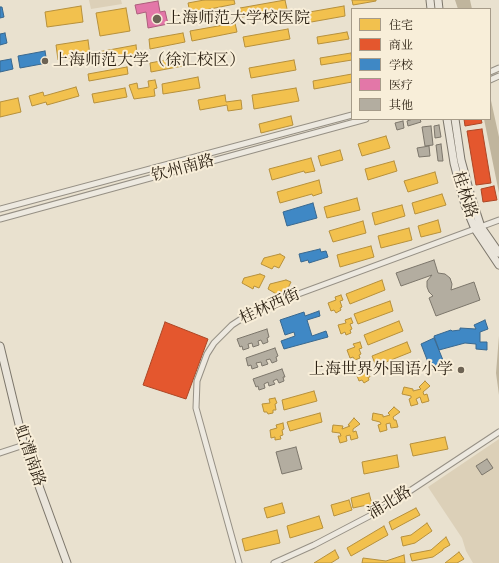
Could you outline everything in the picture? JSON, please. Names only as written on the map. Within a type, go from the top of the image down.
[{"type":"main road","name":"桂林路","points":[[447,120],[460,190],[478,228],[499,265]]},
{"type":"main road","name":"桂林路","points":[[455,120],[461,160],[478,228],[499,254]]},
{"type":"main road","name":"虹漕南路","points":[[0,346],[12,401],[24,445],[67,563]]},
{"type":"street","name":"钦州南路","points":[[0,209],[351,115]]},
{"type":"street","name":"钦州南路","points":[[0,219],[362,120]]},
{"type":"street","name":"桂林西街","points":[[239,563],[196,408],[197,381],[207,354],[214,343],[232,325],[255,310],[498,220]]},
{"type":"street","name":"浦北路","points":[[274,563],[314,545],[381,510],[499,432]]},
{"type":"street","points":[[0,453],[24,445]]},
{"type":"shaded area","points":[[89,0],[121,0],[122,4],[91,9]]},
{"type":"shaded area","points":[[455,0],[470,0],[472,8],[458,8]]},
{"type":"shaded area","points":[[491,101],[499,137],[499,193],[484,120],[491,120]]},
{"type":"shaded area","points":[[499,336],[499,395],[496,373]]},
{"type":"shaded area","points":[[499,439],[499,563],[473,563],[466,551],[462,538],[428,487]]},
{"type":"building: 住宅","points":[[204,0],[234,0],[235,4],[190,13],[188,3]]},
{"type":"building: 住宅","points":[[285,0],[287,9],[242,17],[240,8]]},
{"type":"building: 住宅","points":[[352,0],[376,0],[376,1],[353,5]]},
{"type":"building: 住宅","points":[[81,6],[83,22],[47,27],[45,12]]},
{"type":"building: 住宅","points":[[344,6],[345,16],[300,24],[298,14]]},
{"type":"building: 住宅","points":[[126,8],[130,31],[100,36],[96,13]]},
{"type":"building: 住宅","points":[[235,23],[237,32],[192,41],[190,31]]},
{"type":"building: 住宅","points":[[288,29],[290,39],[245,47],[243,37]]},
{"type":"building: 住宅","points":[[347,32],[349,39],[318,44],[317,37]]},
{"type":"building: 住宅","points":[[183,33],[185,42],[150,49],[149,39]]},
{"type":"building: 住宅","points":[[88,40],[90,55],[58,60],[56,45]]},
{"type":"building: 住宅","points":[[136,45],[137,54],[100,60],[98,52]]},
{"type":"building: 住宅","points":[[351,53],[351,60],[321,65],[320,58]]},
{"type":"building: 住宅","points":[[186,56],[188,65],[151,72],[150,63]]},
{"type":"building: 住宅","points":[[294,60],[296,70],[251,78],[249,68]]},
{"type":"building: 住宅","points":[[127,67],[128,74],[89,81],[88,74]]},
{"type":"building: 住宅","points":[[351,74],[351,82],[314,89],[313,81]]},
{"type":"building: 住宅","points":[[198,77],[200,88],[163,94],[162,84]]},
{"type":"building: 住宅","points":[[155,80],[157,88],[154,89],[155,96],[134,99],[129,85],[137,83],[138,89],[149,87],[148,81]]},
{"type":"building: 住宅","points":[[76,87],[79,96],[47,105],[46,102],[32,106],[29,96],[43,92],[44,96]]},
{"type":"building: 住宅","points":[[125,88],[127,97],[94,103],[92,94]]},
{"type":"building: 住宅","points":[[296,88],[299,101],[254,109],[252,95]]},
{"type":"building: 住宅","points":[[225,95],[226,102],[241,100],[242,109],[228,111],[227,105],[200,110],[198,100]]},
{"type":"building: 住宅","points":[[18,98],[21,112],[0,117],[0,102]]},
{"type":"building: 住宅","points":[[291,116],[293,125],[261,133],[259,124]]},
{"type":"building: 住宅","points":[[386,136],[390,148],[362,156],[358,144]]},
{"type":"building: 住宅","points":[[340,150],[343,160],[321,166],[318,156]]},
{"type":"building: 住宅","points":[[311,158],[315,171],[305,173],[304,171],[272,180],[269,169]]},
{"type":"building: 住宅","points":[[394,161],[397,171],[368,180],[365,169]]},
{"type":"building: 住宅","points":[[435,172],[438,183],[408,192],[404,181]]},
{"type":"building: 住宅","points":[[319,180],[322,193],[313,196],[312,194],[280,203],[277,192]]},
{"type":"building: 住宅","points":[[442,194],[446,205],[415,214],[412,203]]},
{"type":"building: 住宅","points":[[357,198],[360,210],[327,218],[324,207]]},
{"type":"building: 住宅","points":[[402,205],[405,216],[375,225],[372,213]]},
{"type":"building: 住宅","points":[[438,220],[441,232],[421,237],[418,226]]},
{"type":"building: 住宅","points":[[363,221],[366,233],[333,242],[329,231]]},
{"type":"building: 住宅","points":[[409,228],[412,240],[381,248],[378,236]]},
{"type":"building: 住宅","points":[[371,246],[374,257],[340,267],[337,255]]},
{"type":"building: 住宅","points":[[280,254],[285,257],[279,268],[274,266],[272,269],[261,264],[264,258]]},
{"type":"building: 住宅","points":[[260,274],[265,276],[259,288],[254,286],[253,289],[242,283],[244,278]]},
{"type":"building: 住宅","points":[[286,280],[291,282],[285,294],[280,291],[278,295],[268,289],[270,284]]},
{"type":"building: 住宅","points":[[382,280],[385,290],[350,304],[346,294]]},
{"type":"building: 住宅","points":[[341,295],[343,300],[340,301],[342,307],[340,308],[341,310],[336,313],[334,310],[331,311],[328,303],[336,300],[335,297]]},
{"type":"building: 住宅","points":[[390,301],[393,311],[358,324],[354,314]]},
{"type":"building: 住宅","points":[[351,318],[353,323],[350,324],[352,329],[350,330],[351,333],[346,335],[345,332],[341,334],[338,325],[346,323],[345,320]]},
{"type":"building: 住宅","points":[[399,321],[403,331],[368,345],[364,335]]},
{"type":"building: 住宅","points":[[360,342],[362,348],[359,349],[361,354],[359,355],[360,358],[355,360],[353,357],[350,358],[347,350],[355,347],[353,344]]},
{"type":"building: 住宅","points":[[407,342],[411,352],[376,366],[372,356]]},
{"type":"building: 住宅","points":[[369,365],[371,370],[368,371],[370,377],[368,377],[369,380],[364,383],[362,380],[359,381],[356,373],[363,370],[363,367]]},
{"type":"building: 住宅","points":[[425,381],[430,386],[423,392],[424,395],[427,394],[429,401],[422,403],[420,397],[416,399],[418,404],[411,406],[409,399],[411,396],[402,394],[404,387],[413,389],[413,391],[421,389],[419,387]]},
{"type":"building: 住宅","points":[[314,391],[317,401],[284,410],[282,400]]},
{"type":"building: 住宅","points":[[275,398],[277,403],[275,404],[276,410],[273,410],[273,413],[268,414],[267,412],[264,412],[262,404],[270,403],[269,399]]},
{"type":"building: 住宅","points":[[394,407],[400,412],[393,417],[394,420],[396,420],[398,427],[391,428],[390,423],[386,424],[387,430],[380,432],[378,425],[381,424],[380,422],[372,420],[373,413],[383,415],[383,417],[390,415],[388,413]]},
{"type":"building: 住宅","points":[[320,413],[322,422],[290,431],[287,422]]},
{"type":"building: 住宅","points":[[354,418],[360,424],[353,429],[353,432],[356,431],[358,438],[351,440],[350,435],[346,436],[347,441],[340,443],[338,436],[341,436],[340,433],[332,432],[333,425],[343,426],[342,429],[350,426],[348,425]]},
{"type":"building: 住宅","points":[[283,423],[284,429],[282,430],[283,435],[280,436],[281,439],[275,440],[275,437],[271,438],[270,430],[277,428],[276,425]]},
{"type":"building: 住宅","points":[[445,437],[448,449],[413,456],[410,444]]},
{"type":"building: 住宅","points":[[397,455],[399,467],[364,474],[362,462]]},
{"type":"building: 住宅","points":[[369,493],[372,504],[353,508],[351,498]]},
{"type":"building: 住宅","points":[[349,500],[352,510],[334,516],[331,505]]},
{"type":"building: 住宅","points":[[282,503],[285,513],[267,518],[264,508]]},
{"type":"building: 住宅","points":[[416,508],[420,515],[392,530],[389,522]]},
{"type":"building: 住宅","points":[[319,516],[323,528],[290,538],[287,526]]},
{"type":"building: 住宅","points":[[427,523],[432,531],[415,543],[403,546],[401,537],[411,535]]},
{"type":"building: 住宅","points":[[384,526],[388,535],[351,556],[347,548]]},
{"type":"building: 住宅","points":[[277,530],[280,543],[245,551],[242,539]]},
{"type":"building: 住宅","points":[[446,537],[450,545],[443,550],[433,557],[412,561],[410,554],[431,550]]},
{"type":"building: 住宅","points":[[335,550],[339,558],[331,563],[314,563]]},
{"type":"building: 住宅","points":[[459,552],[464,559],[457,563],[445,563]]},
{"type":"building: 住宅","points":[[404,555],[405,563],[362,563],[363,558],[386,561]]},
{"type":"building: 商业","points":[[464,120],[481,120],[482,123],[465,126]]},
{"type":"building: 商业","points":[[482,129],[491,183],[476,185],[467,131]]},
{"type":"building: 商业","points":[[494,186],[497,200],[483,202],[481,189]]},
{"type":"building: 商业","points":[[165,322],[208,339],[186,399],[143,385]]},
{"type":"building: 学校","points":[[0,7],[2,7],[4,17],[0,18]]},
{"type":"building: 学校","points":[[5,33],[7,43],[0,45],[0,34]]},
{"type":"building: 学校","points":[[45,51],[47,63],[20,68],[18,56]]},
{"type":"building: 学校","points":[[11,59],[13,69],[0,72],[0,61]]},
{"type":"building: 学校","points":[[313,203],[317,218],[287,226],[283,212]]},
{"type":"building: 学校","points":[[320,249],[321,252],[326,251],[328,257],[309,263],[308,260],[301,262],[299,254]]},
{"type":"building: 学校","points":[[319,311],[320,316],[307,320],[312,336],[326,331],[328,337],[284,349],[281,341],[295,336],[294,332],[285,335],[280,320],[304,312],[305,316]]},
{"type":"building: 学校","points":[[485,320],[488,329],[480,332],[480,342],[487,342],[487,350],[476,349],[476,344],[465,343],[439,350],[434,336],[451,330],[460,330],[460,328],[476,329],[474,325]]},
{"type":"building: 学校","points":[[434,338],[445,365],[431,370],[421,344]]},
{"type":"building: 医疗","name":"上海师范大学校医院","points":[[158,1],[160,12],[165,11],[168,24],[148,28],[146,12],[137,14],[135,5]]},
{"type":"building: 其他","points":[[420,120],[421,122],[408,126],[407,121]]},
{"type":"building: 其他","points":[[403,121],[404,128],[397,130],[395,123]]},
{"type":"building: 其他","points":[[439,125],[441,137],[435,138],[434,126]]},
{"type":"building: 其他","points":[[431,126],[433,145],[425,146],[422,127]]},
{"type":"building: 其他","points":[[441,144],[443,161],[438,161],[436,145]]},
{"type":"building: 其他","points":[[429,146],[430,156],[419,157],[417,148]]},
{"type":"building: 其他","points":[[434,260],[438,273],[445,274],[450,278],[452,284],[451,290],[474,282],[480,300],[436,316],[429,298],[433,296],[427,287],[427,281],[432,275],[401,286],[396,273]]},
{"type":"building: 其他","points":[[267,329],[269,337],[267,338],[268,342],[263,344],[261,340],[258,341],[259,345],[253,347],[252,343],[248,344],[249,348],[243,350],[242,346],[240,347],[237,339]]},
{"type":"building: 其他","points":[[275,348],[278,356],[276,357],[277,361],[272,363],[270,359],[266,360],[268,364],[262,366],[261,362],[256,363],[258,367],[252,369],[251,365],[248,366],[246,358]]},
{"type":"building: 其他","points":[[282,369],[285,377],[283,377],[284,381],[279,383],[277,379],[273,381],[275,384],[269,386],[268,382],[264,384],[265,388],[259,390],[258,386],[256,387],[253,379]]},
{"type":"building: 其他","points":[[296,447],[302,469],[282,474],[276,452]]},
{"type":"building: 其他","points":[[487,459],[493,468],[482,475],[476,466]]},
{"type":"place","name":"上海师范大学校医院","points":[[157,19]]},
{"type":"place","name":"上海师范大学（徐汇校区）","points":[[45,61]]},
{"type":"place","name":"上海世界外国语小学","points":[[461,370]]}]
